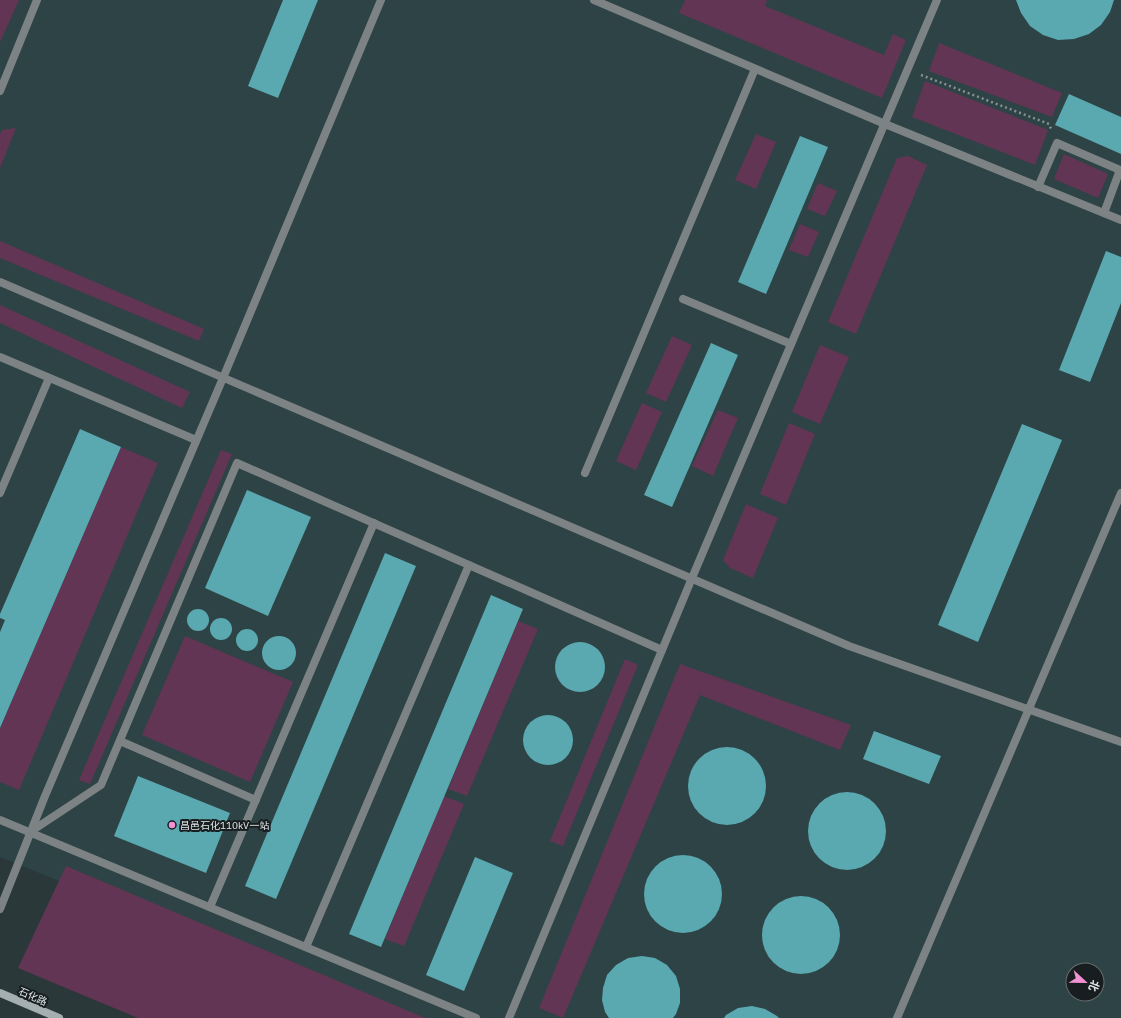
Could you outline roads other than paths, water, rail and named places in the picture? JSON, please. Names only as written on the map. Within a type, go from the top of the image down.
[{"type":"main road","name":"石化路","points":[[0,993],[59,1018]]},
{"type":"lane","points":[[0,91],[37,0]]},
{"type":"lane","points":[[0,909],[45,796],[223,378],[381,0]]},
{"type":"lane","points":[[594,0],[884,124],[1121,220]]},
{"type":"lane","points":[[509,1018],[692,578],[937,0]]},
{"type":"lane","points":[[585,473],[755,69]]},
{"type":"lane","points":[[1038,187],[1057,143],[1120,170],[1104,213]]},
{"type":"lane","points":[[0,282],[849,646],[1121,742]]},
{"type":"lane","points":[[683,299],[791,344]]},
{"type":"lane","points":[[0,357],[196,440]]},
{"type":"lane","points":[[0,493],[49,378]]},
{"type":"lane","points":[[30,832],[101,786],[237,463],[662,650]]},
{"type":"lane","points":[[897,1018],[1121,492]]},
{"type":"lane","points":[[210,907],[374,523]]},
{"type":"lane","points":[[306,947],[469,565]]},
{"type":"lane","points":[[120,741],[256,800]]},
{"type":"lane","points":[[0,820],[476,1018]]},
{"type":"place","name":"昌邑石化110kV一站","points":[[172,825]]}]
